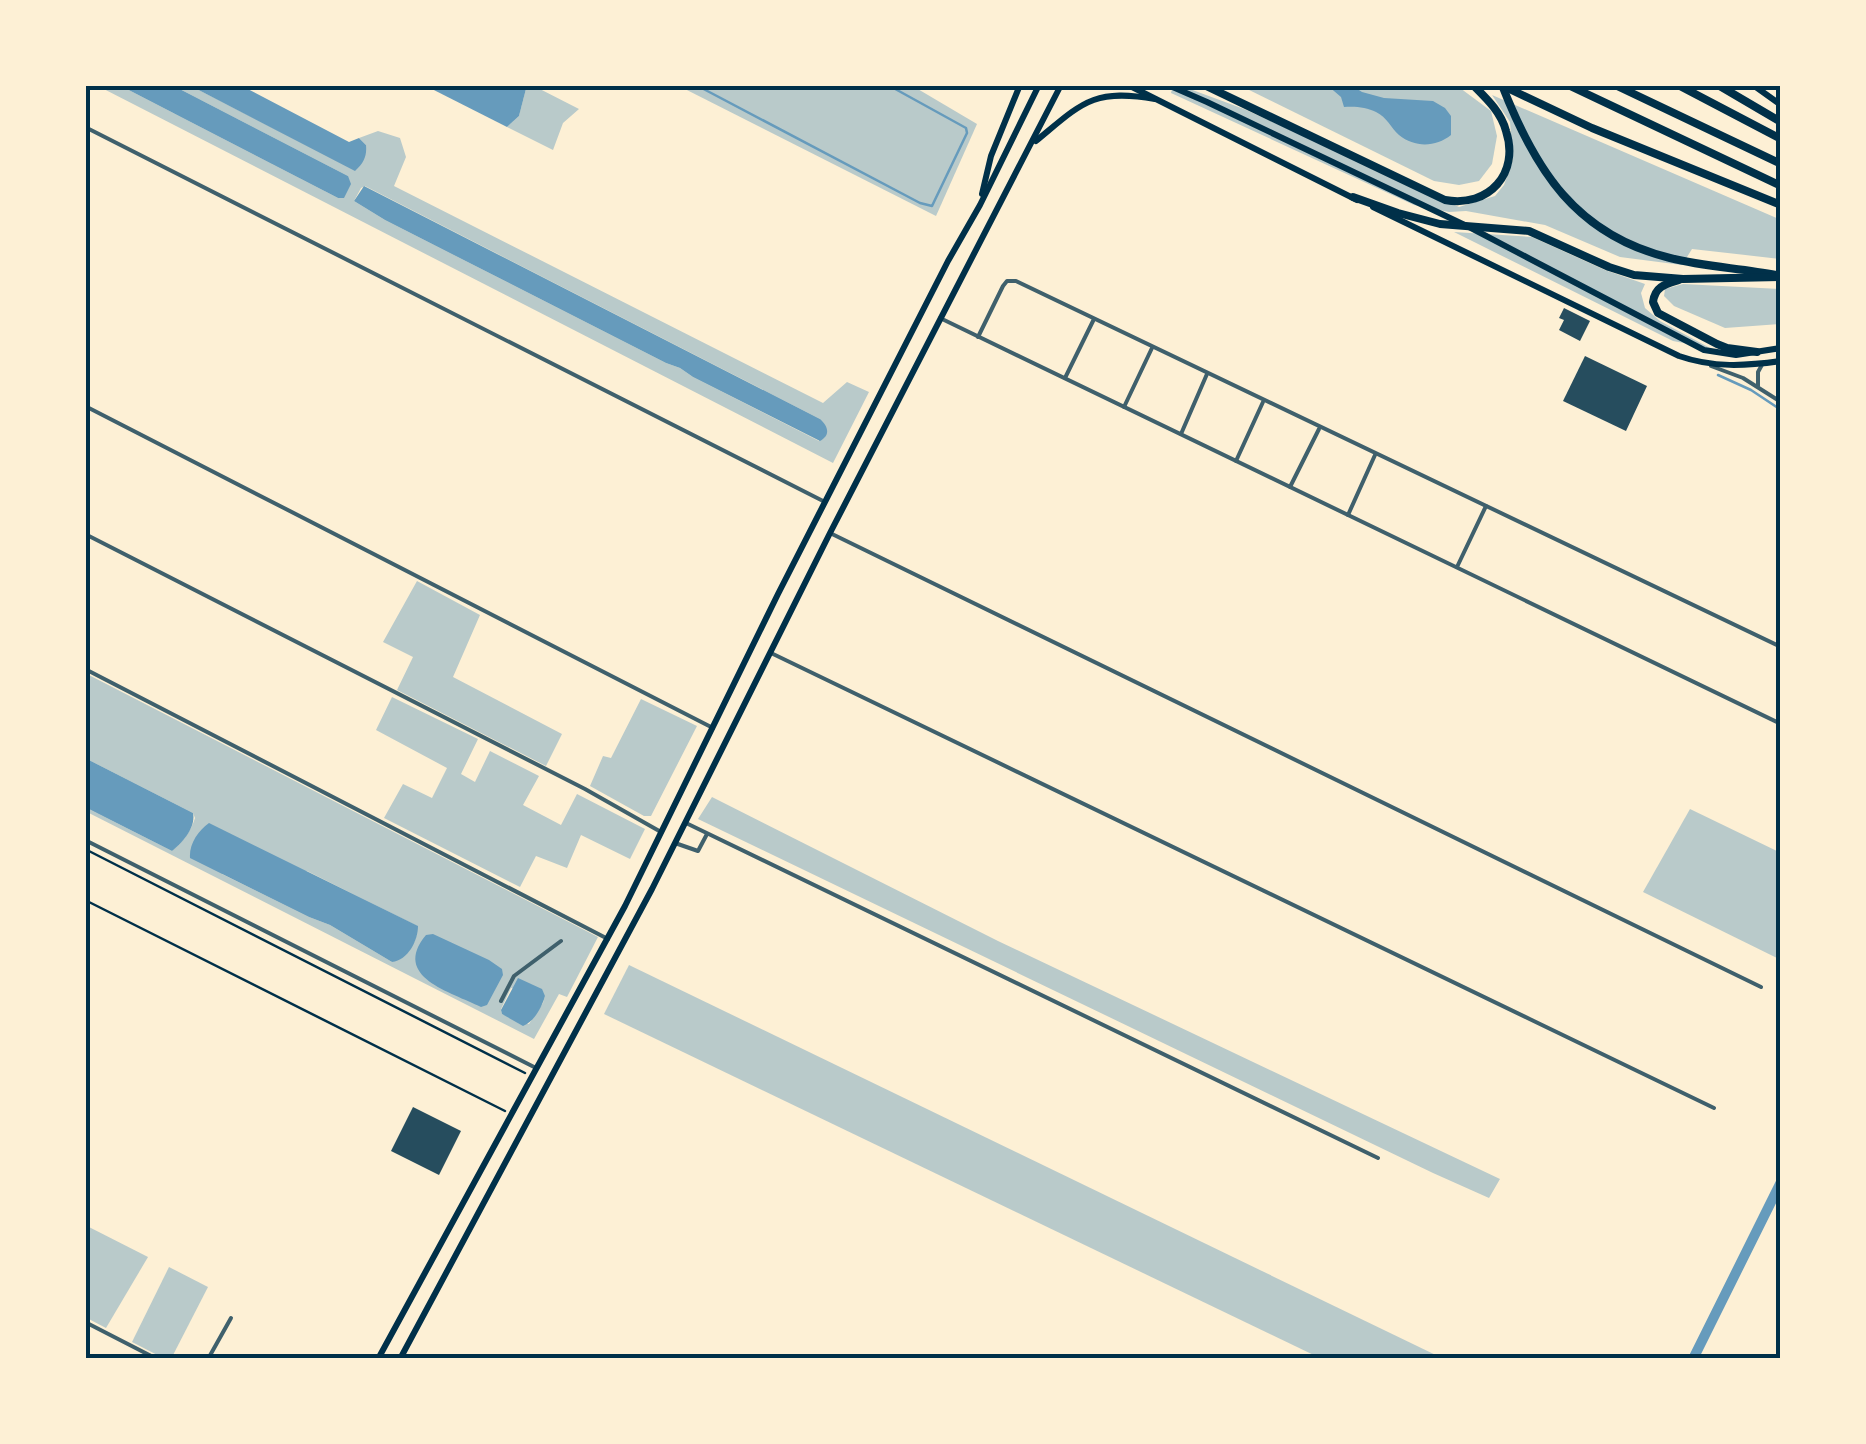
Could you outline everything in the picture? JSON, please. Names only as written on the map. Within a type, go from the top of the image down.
[{"type":"highway","points":[[1204,85],[1446,200],[1459,202],[1486,195],[1498,184],[1510,150],[1500,115],[1473,85]]},
{"type":"highway","points":[[1501,85],[1592,128],[1781,205]]},
{"type":"highway","points":[[1501,85],[1525,141],[1554,184],[1595,225],[1645,251],[1670,258],[1781,276]]},
{"type":"highway","points":[[1568,85],[1781,186]]},
{"type":"highway","points":[[1615,85],[1781,164]]},
{"type":"highway","points":[[1678,85],[1781,139]]},
{"type":"highway","points":[[1718,85],[1781,122]]},
{"type":"highway","points":[[1353,197],[1440,224],[1530,231],[1634,275],[1683,279],[1781,276]]},
{"type":"highway","points":[[1683,279],[1656,290],[1653,302],[1658,313],[1727,348],[1758,352]]},
{"type":"main road","points":[[980,205],[990,156],[1019,85]]},
{"type":"main road","points":[[378,1359],[608,938],[1039,85]]},
{"type":"main road","points":[[400,1359],[686,823],[1061,85]]},
{"type":"main road","points":[[1128,85],[1669,351],[1706,365],[1781,361]]},
{"type":"main road","points":[[1168,85],[1471,228],[1704,350],[1736,356],[1781,348]]},
{"type":"main road","points":[[1753,85],[1781,105]]},
{"type":"main road","points":[[1031,145],[1093,99],[1124,94],[1155,99]]},
{"type":"street","points":[[85,127],[825,502]]},
{"type":"street","points":[[978,337],[1003,286],[1011,280],[1781,647]]},
{"type":"street","points":[[940,318],[1781,724]]},
{"type":"street","points":[[1064,378],[1094,319]]},
{"type":"street","points":[[1124,407],[1152,347]]},
{"type":"street","points":[[1758,386],[1762,364]]},
{"type":"street","points":[[1706,365],[1758,386],[1781,402]]},
{"type":"street","points":[[1181,434],[1207,373]]},
{"type":"street","points":[[1236,461],[1264,400]]},
{"type":"street","points":[[85,406],[713,728]]},
{"type":"street","points":[[1290,487],[1320,427]]},
{"type":"street","points":[[1348,515],[1376,454]]},
{"type":"street","points":[[1457,568],[1486,506]]},
{"type":"street","points":[[85,534],[585,789],[661,832]]},
{"type":"street","points":[[830,534],[1761,987]]},
{"type":"street","points":[[771,653],[1714,1108]]},
{"type":"street","points":[[85,669],[608,938]]},
{"type":"street","points":[[686,823],[1378,1158]]},
{"type":"street","points":[[675,844],[698,851],[707,834]]},
{"type":"street","points":[[85,840],[536,1068]]},
{"type":"street","points":[[501,1000],[514,976],[561,940]]},
{"type":"street","points":[[208,1359],[230,1318]]},
{"type":"street","points":[[85,1322],[158,1359]]},
{"type":"path","points":[[85,848],[532,1076]]},
{"type":"path","points":[[85,900],[511,1114]]},
{"type":"shaded area","points":[[96,85],[119,85],[338,198],[348,176],[172,85],[189,85],[355,170],[366,145],[359,138],[378,131],[400,138],[406,157],[394,186],[823,403],[847,382],[869,392],[833,463]],"holes":[[[365,186],[820,419],[819,441],[354,201]]]},
{"type":"shaded area","points":[[527,85],[579,109],[563,123],[553,150],[507,127],[519,116]]},
{"type":"shaded area","points":[[677,85],[911,85],[977,124],[936,216]]},
{"type":"shaded area","points":[[1173,85],[1244,109],[1459,207],[1495,196],[1504,185],[1513,160],[1510,122],[1492,95],[1781,220],[1781,259],[1692,249],[1682,265],[1620,257],[1545,225],[1414,205],[1171,93]]},
{"type":"shaded area","points":[[1239,85],[1456,85],[1491,111],[1497,136],[1492,164],[1479,181],[1459,185],[1434,181]]},
{"type":"shaded area","points":[[1454,232],[1532,237],[1645,284],[1641,293],[1645,308],[1660,321],[1710,348],[1673,341]]},
{"type":"shaded area","points":[[1683,284],[1781,289],[1781,324],[1725,328],[1674,306],[1664,296],[1665,289]]},
{"type":"shaded area","points":[[417,581],[480,615],[453,677],[562,734],[546,766],[397,690],[413,657],[383,642]]},
{"type":"shaded area","points":[[85,673],[598,937],[567,997],[559,994],[534,1039],[85,811],[85,807],[172,851],[195,818],[193,813],[85,758]],"holes":[[[307,871],[417,926],[410,948],[392,962],[330,925],[222,874]],[[511,988],[545,996],[529,1024],[502,1014]]]},
{"type":"shaded area","points":[[392,697],[478,739],[461,774],[475,782],[490,751],[539,776],[523,805],[561,825],[577,794],[645,829],[630,859],[581,835],[567,868],[536,856],[520,887],[384,818],[403,784],[432,798],[447,768],[376,730]]},
{"type":"shaded area","points":[[641,699],[697,726],[651,816],[644,816],[590,786],[603,756],[611,758]]},
{"type":"shaded area","points":[[712,797],[998,941],[1500,1179],[1489,1198],[1433,1173],[698,819]]},
{"type":"shaded area","points":[[1690,809],[1781,853],[1781,960],[1643,892]]},
{"type":"shaded area","points":[[629,965],[1444,1359],[1322,1359],[604,1014]]},
{"type":"shaded area","points":[[85,1225],[148,1257],[106,1328],[85,1317]]},
{"type":"shaded area","points":[[169,1267],[208,1287],[171,1359],[165,1359],[132,1342]]},
{"type":"water","points":[[119,85],[172,85],[348,176],[351,184],[344,198],[338,198]]},
{"type":"water","points":[[189,85],[240,85],[349,142],[359,138],[366,145],[364,159],[355,171]]},
{"type":"water","points":[[424,85],[527,85],[519,116],[507,127]]},
{"type":"water","points":[[1327,85],[1351,85],[1384,98],[1433,101],[1451,116],[1451,135],[1432,144],[1412,142],[1376,112],[1344,107],[1341,97]]},
{"type":"water","points":[[364,186],[820,419],[826,436],[820,441],[385,220],[354,201]]},
{"type":"water","points":[[85,758],[193,813],[193,824],[184,839],[172,851],[85,807]]},
{"type":"water","points":[[209,823],[418,926],[411,949],[392,962],[330,925],[190,858],[195,838]]},
{"type":"water","points":[[433,934],[502,969],[503,975],[487,1005],[481,1007],[441,989],[420,972],[417,950],[426,935]]},
{"type":"water","points":[[518,978],[542,989],[545,996],[537,1014],[523,1026],[501,1010]]},
{"type":"building","points":[[1564,308],[1590,321],[1580,341],[1559,330]]},
{"type":"building","points":[[1585,356],[1647,386],[1626,431],[1563,401]]},
{"type":"building","points":[[413,1107],[461,1131],[439,1175],[391,1151]]},
{"type":"waterway","points":[[696,85],[932,206],[966,128],[888,85]]},
{"type":"waterway","points":[[1718,375],[1781,410]]},
{"type":"waterway","points":[[1693,1359],[1781,1182]]}]
